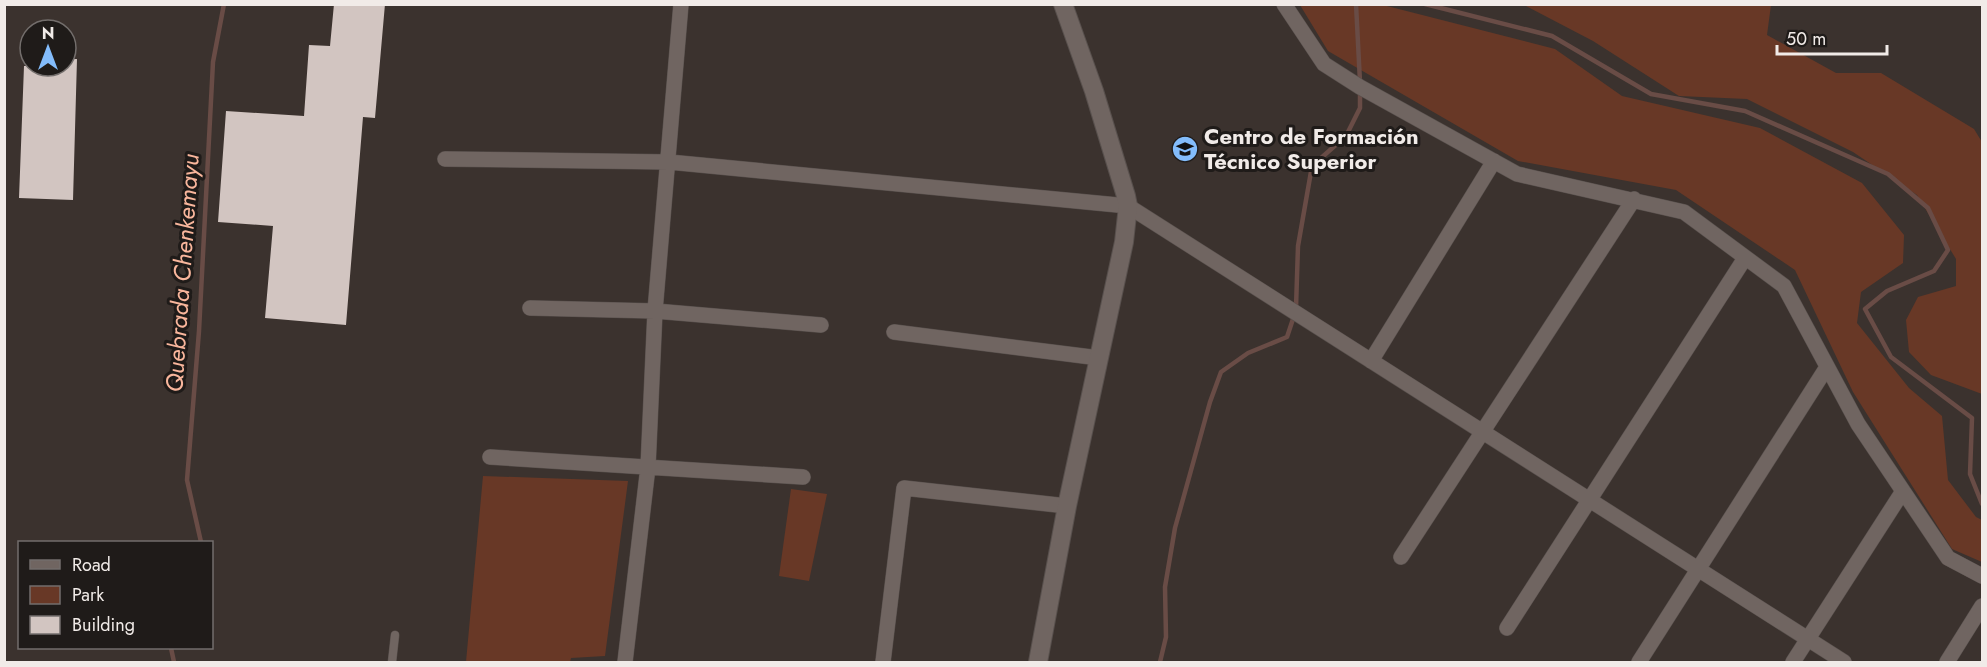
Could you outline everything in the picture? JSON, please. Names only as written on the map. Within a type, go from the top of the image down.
[{"type":"street","points":[[625,663],[648,467],[655,311],[681,4]]},
{"type":"street","points":[[1038,663],[1067,506],[1124,242],[1128,206],[1094,91],[1063,4]]},
{"type":"street","points":[[1284,4],[1324,64],[1517,174],[1684,212],[1784,286],[1858,424],[1948,558],[1983,576]]},
{"type":"street","points":[[445,159],[669,162],[1128,206],[1844,663]]},
{"type":"street","points":[[1371,361],[1494,161]]},
{"type":"street","points":[[1401,557],[1634,199]]},
{"type":"street","points":[[1507,628],[1744,258]]},
{"type":"street","points":[[530,308],[655,311],[821,326]]},
{"type":"street","points":[[894,332],[1099,358]]},
{"type":"street","points":[[1639,663],[1827,367]]},
{"type":"street","points":[[490,457],[803,477]]},
{"type":"street","points":[[883,663],[904,488],[1067,506]]},
{"type":"street","points":[[1793,663],[1903,491]]},
{"type":"street","points":[[1947,663],[1983,606]]},
{"type":"lane","points":[[392,663],[395,635]]},
{"type":"green space","points":[[1300,5],[1383,5],[1555,49],[1622,96],[1760,128],[1862,183],[1904,235],[1903,263],[1861,292],[1857,323],[1909,388],[1942,416],[1948,480],[1976,517],[1982,520],[1982,562],[1952,549],[1853,392],[1795,270],[1676,190],[1518,161],[1328,51]]},
{"type":"green space","points":[[1512,5],[1771,5],[1767,35],[1836,73],[1881,73],[1974,129],[1982,142],[1982,394],[1931,375],[1909,352],[1906,320],[1918,297],[1956,286],[1956,259],[1917,195],[1853,152],[1747,99],[1679,96],[1593,41],[1526,6]]},
{"type":"green space","points":[[483,476],[628,481],[605,656],[571,658],[570,662],[466,662]]},
{"type":"green space","points":[[791,489],[827,494],[809,581],[779,576]]},
{"type":"building","points":[[334,4],[385,4],[375,118],[363,117],[346,325],[265,318],[273,226],[218,222],[226,111],[304,116],[309,45],[330,46]]},
{"type":"building","points":[[24,78],[76,78],[73,200],[19,198]]},
{"type":"waterway","name":"Quebrada Chenkemayu","points":[[201,541],[187,480],[199,331],[213,62],[224,4]]},
{"type":"waterway","points":[[1356,4],[1360,82]]},
{"type":"waterway","points":[[1425,4],[1552,36],[1651,94],[1745,111],[1888,174],[1928,208],[1948,250],[1934,271],[1887,291],[1865,309],[1891,357],[1972,418],[1970,474],[1982,504]]},
{"type":"waterway","points":[[1296,308],[1298,246],[1312,166],[1346,136],[1360,108],[1360,91]]},
{"type":"waterway","points":[[1160,662],[1166,637],[1165,587],[1175,528],[1210,402],[1221,372],[1248,353],[1287,337],[1294,316]]},
{"type":"waterway","name":"Quebrada Chenkemayu","points":[[171,649],[174,662]]},
{"type":"place","name":"Centro de Formación Técnico Superior","points":[[1185,149]]}]
